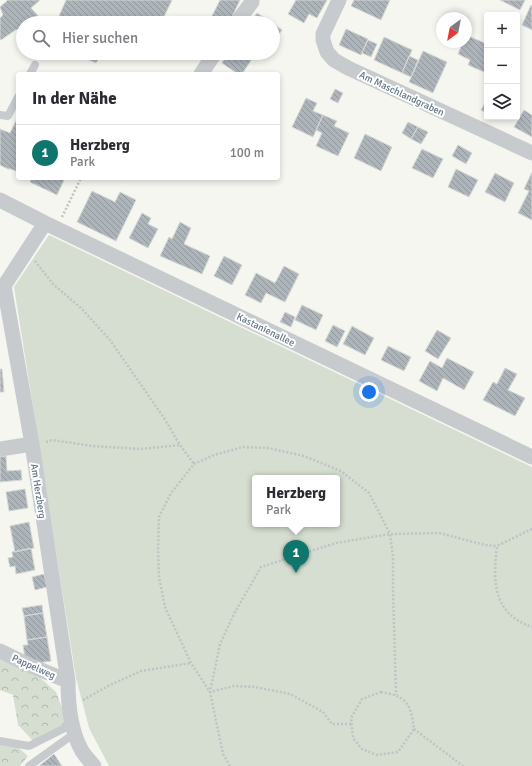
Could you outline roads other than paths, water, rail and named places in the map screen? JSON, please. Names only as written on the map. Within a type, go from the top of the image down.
[{"type":"street","points":[[241,16],[252,0]]},
{"type":"street","name":"Am Maschlandgraben","points":[[339,0],[323,34],[324,46],[334,60],[348,68],[532,153]]},
{"type":"street","points":[[202,72],[210,60]]},
{"type":"street","name":"Kastanienallee","points":[[0,200],[51,226],[532,457]]},
{"type":"street","name":"Am Herzberg","points":[[51,226],[27,251],[4,286],[32,444],[74,729],[82,752],[94,766]]},
{"type":"street","points":[[0,449],[32,444]]},
{"type":"street","name":"Pappelweg","points":[[0,651],[31,666],[68,681]]},
{"type":"lane","points":[[31,72],[35,65]]},
{"type":"lane","points":[[0,116],[8,116],[16,101]]},
{"type":"lane","points":[[0,741],[29,746],[74,729]]},
{"type":"lane","points":[[29,766],[74,729]]},
{"type":"place","name":"Herzberg","points":[[296,573]]}]
